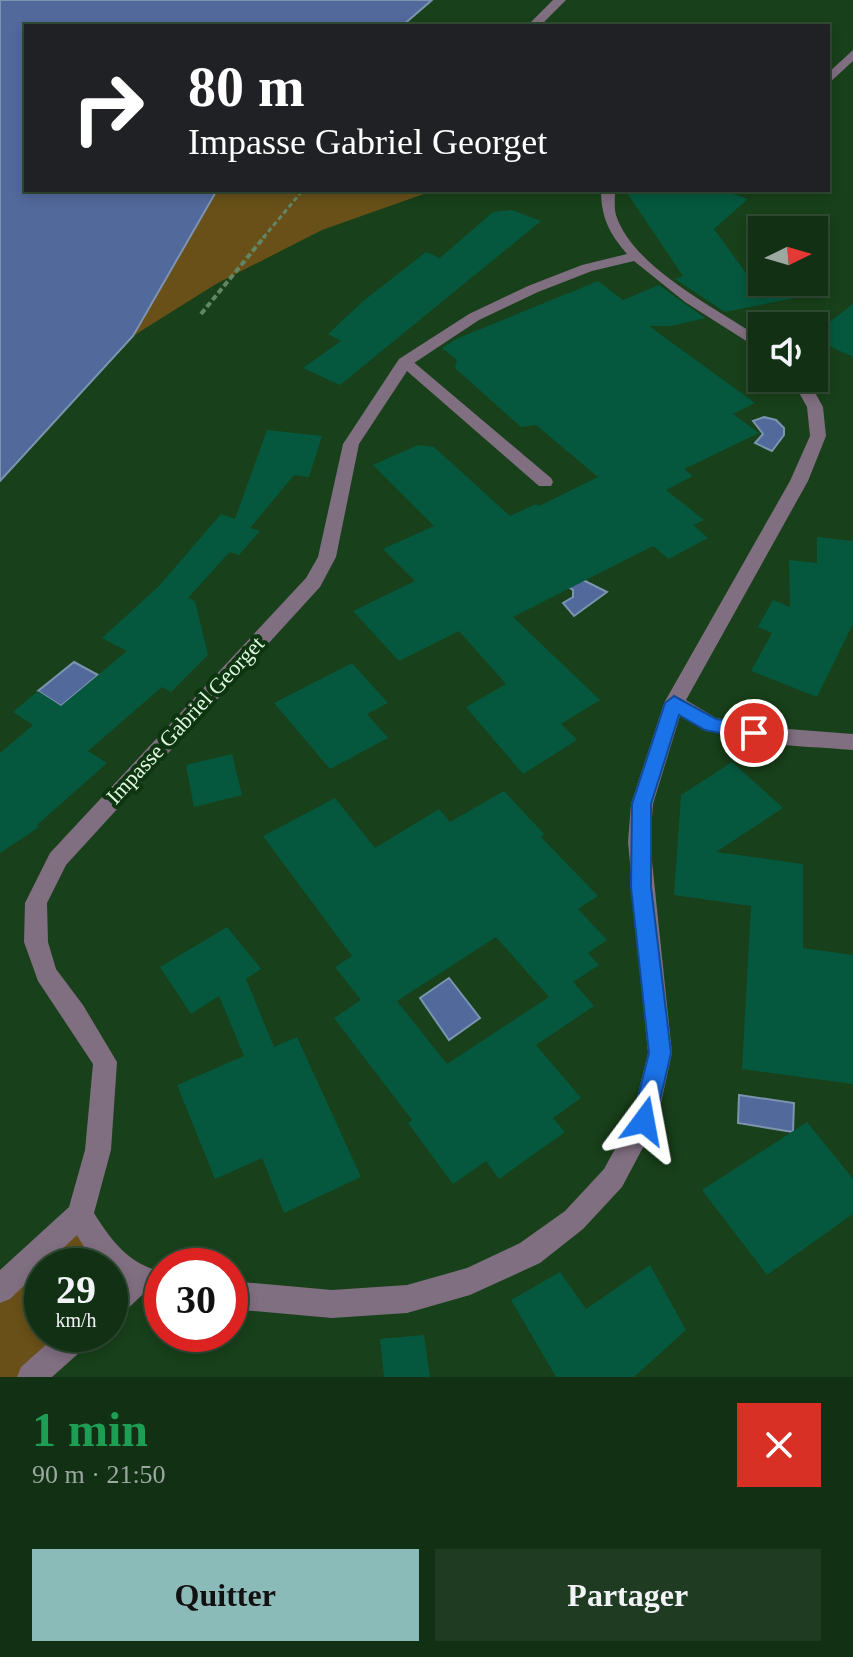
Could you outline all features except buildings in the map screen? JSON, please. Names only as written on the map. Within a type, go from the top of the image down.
[{"type":"street","points":[[535,24],[560,0]]},
{"type":"street","points":[[830,78],[853,54]]},
{"type":"street","points":[[608,192],[608,218],[634,257],[748,336]]},
{"type":"street","name":"Impasse Gabriel Georget","points":[[80,1215],[98,1150],[105,1062],[84,1026],[46,974],[36,942],[36,903],[58,859],[313,582],[327,557],[351,444],[405,362],[474,317],[533,289],[587,268],[634,257]]},
{"type":"street","points":[[248,1297],[332,1304],[407,1299],[470,1281],[530,1253],[574,1220],[613,1178],[644,1121],[660,1053],[639,842],[642,804],[674,703],[799,481],[818,436],[815,407],[807,392]]},
{"type":"street","points":[[674,703],[711,725],[775,736],[853,742]]},
{"type":"street","points":[[0,1289],[80,1215],[99,1246],[144,1279]]},
{"type":"street","points":[[31,1377],[59,1352]]},
{"type":"lane","points":[[405,362],[545,482]]},
{"type":"path","points":[[201,314],[301,192]]},
{"type":"shaded area","points":[[216,192],[429,192],[322,230],[216,284],[133,336]]},
{"type":"shaded area","points":[[80,1215],[108,1248],[44,1248]]},
{"type":"shaded area","points":[[24,1267],[24,1352],[59,1352],[31,1377],[0,1377],[0,1289]]},
{"type":"shaded area","points":[[128,1271],[137,1281],[128,1289]]},
{"type":"water","points":[[0,0],[432,0],[404,24],[24,24],[24,192],[216,192],[133,336],[0,481]]},
{"type":"water","points":[[764,417],[776,420],[784,428],[784,435],[772,451],[755,443],[763,434],[753,421]]},
{"type":"water","points":[[577,577],[607,592],[574,616],[563,603],[573,597],[573,590],[565,585]]},
{"type":"water","points":[[74,662],[98,675],[61,706],[38,691]]},
{"type":"water","points":[[449,978],[480,1018],[449,1040],[420,998]]},
{"type":"water","points":[[739,1095],[794,1103],[793,1132],[738,1123]]},
{"type":"route","points":[[644,1121],[660,1053],[641,887],[639,842],[642,804],[674,703],[711,725],[754,733]]}]
